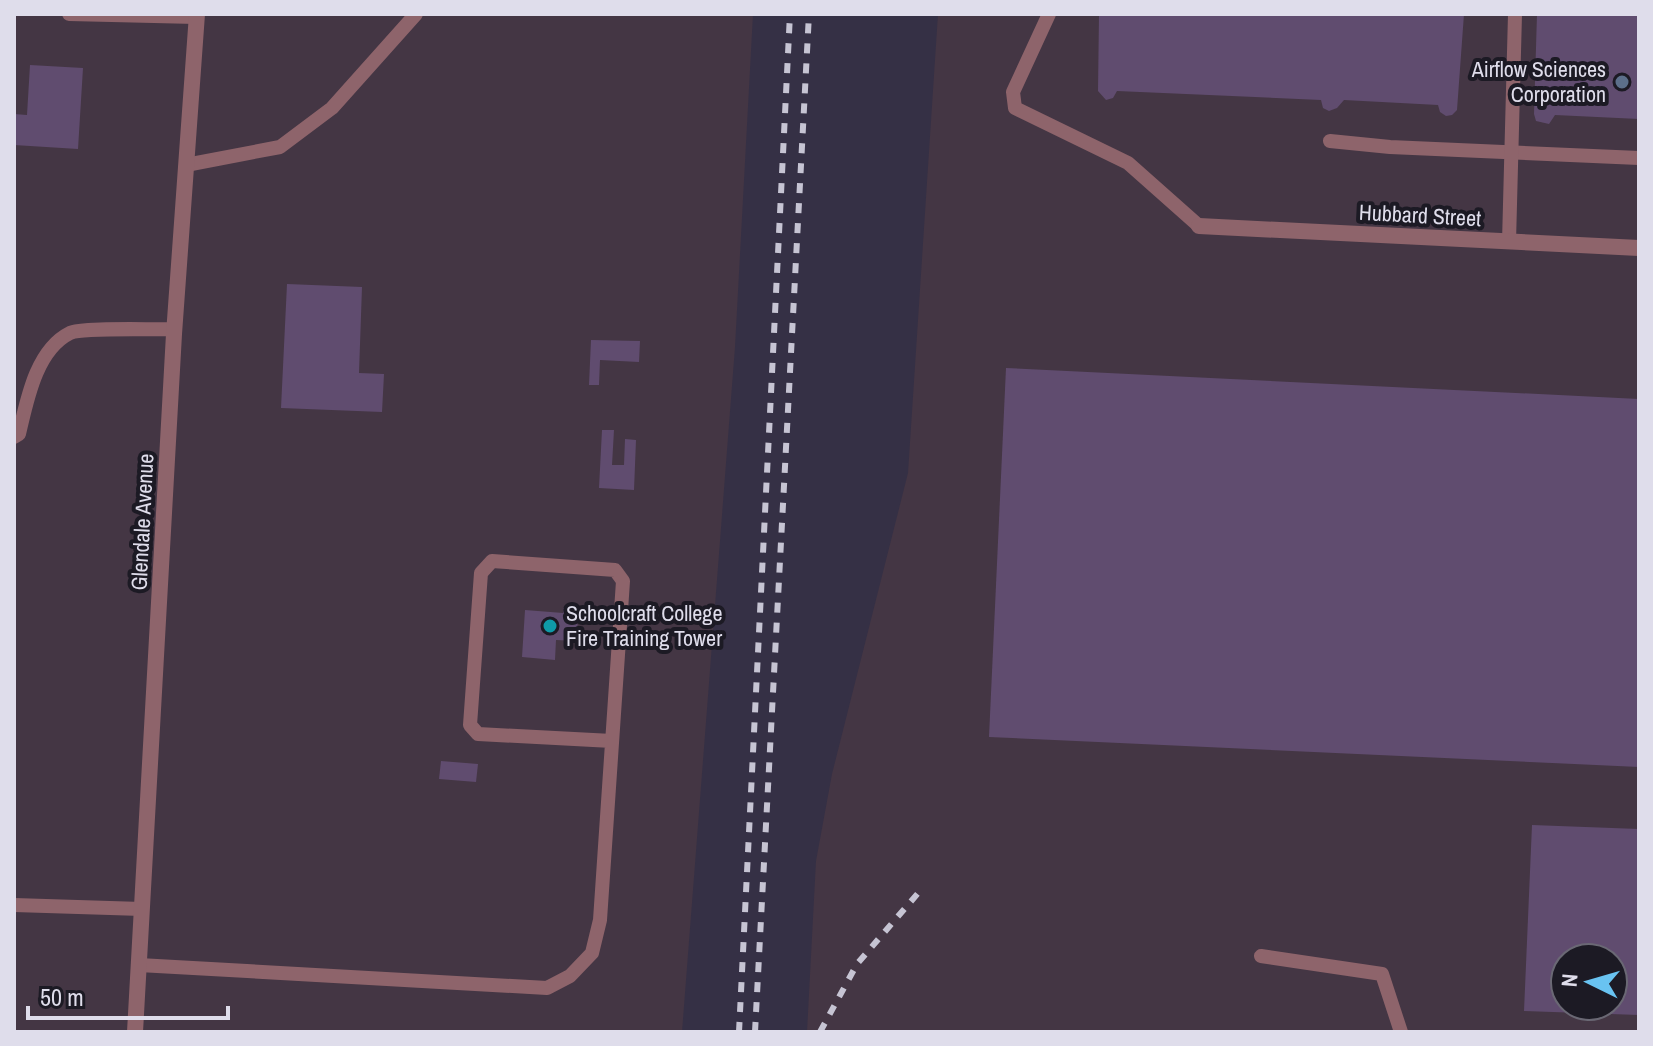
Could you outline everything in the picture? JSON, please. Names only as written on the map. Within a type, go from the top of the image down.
[{"type":"street","name":"Glendale Avenue","points":[[135,1032],[196,16]]},
{"type":"street","name":"Hubbard Street","points":[[1199,226],[1639,248]]},
{"type":"lane","points":[[69,14],[196,16]]},
{"type":"lane","points":[[186,165],[280,147],[332,108],[416,14]]},
{"type":"lane","points":[[1049,14],[1013,92],[1015,108],[1128,163],[1199,226]]},
{"type":"lane","points":[[1509,242],[1515,14]]},
{"type":"lane","points":[[1330,141],[1390,147],[1639,158]]},
{"type":"lane","points":[[14,437],[19,434],[28,399],[49,347],[73,331],[175,329]]},
{"type":"lane","points":[[139,965],[547,988],[570,976],[592,953],[600,920],[623,581],[615,570],[492,561],[481,573],[470,725],[478,734],[612,741]]},
{"type":"lane","points":[[14,905],[142,909]]},
{"type":"lane","points":[[1261,956],[1382,974],[1403,1032]]},
{"type":"shaded area","points":[[14,14],[753,14],[735,347],[682,1032],[14,1032]]},
{"type":"shaded area","points":[[938,14],[1639,14],[1639,1032],[807,1032],[816,861],[832,774],[908,473]]},
{"type":"building","points":[[1099,14],[1464,14],[1457,110],[1446,116],[1440,112],[1438,105],[1344,100],[1329,111],[1323,108],[1321,100],[1117,91],[1113,98],[1106,100],[1098,91]]},
{"type":"building","points":[[1537,14],[1639,14],[1639,119],[1555,115],[1549,124],[1536,121]]},
{"type":"building","points":[[30,65],[83,68],[78,149],[14,145],[14,114],[27,115]]},
{"type":"building","points":[[287,284],[362,287],[359,373],[384,374],[382,412],[281,408]]},
{"type":"building","points":[[591,340],[640,341],[639,362],[600,360],[599,385],[589,385]]},
{"type":"building","points":[[1006,368],[1639,399],[1639,767],[989,737]]},
{"type":"building","points":[[602,430],[614,430],[612,465],[624,465],[625,439],[636,440],[634,490],[599,488]]},
{"type":"building","name":"Schoolcraft College Fire Training Tower","points":[[563,608],[579,609],[576,641],[556,640],[555,660],[522,657],[525,610],[563,613]]},
{"type":"building","points":[[441,761],[478,764],[476,782],[439,779]]},
{"type":"building","points":[[1532,825],[1639,829],[1639,1015],[1629,1015],[1629,942],[1549,942],[1549,1012],[1524,1011]]},
{"type":"railway","points":[[739,1032],[790,14]]},
{"type":"railway","points":[[755,1032],[809,14]]},
{"type":"railway","points":[[820,1032],[857,964],[919,892]]},
{"type":"place","name":"Airflow Sciences Corporation","points":[[1622,82]]},
{"type":"place","name":"Schoolcraft College Fire Training Tower","points":[[550,626]]}]
